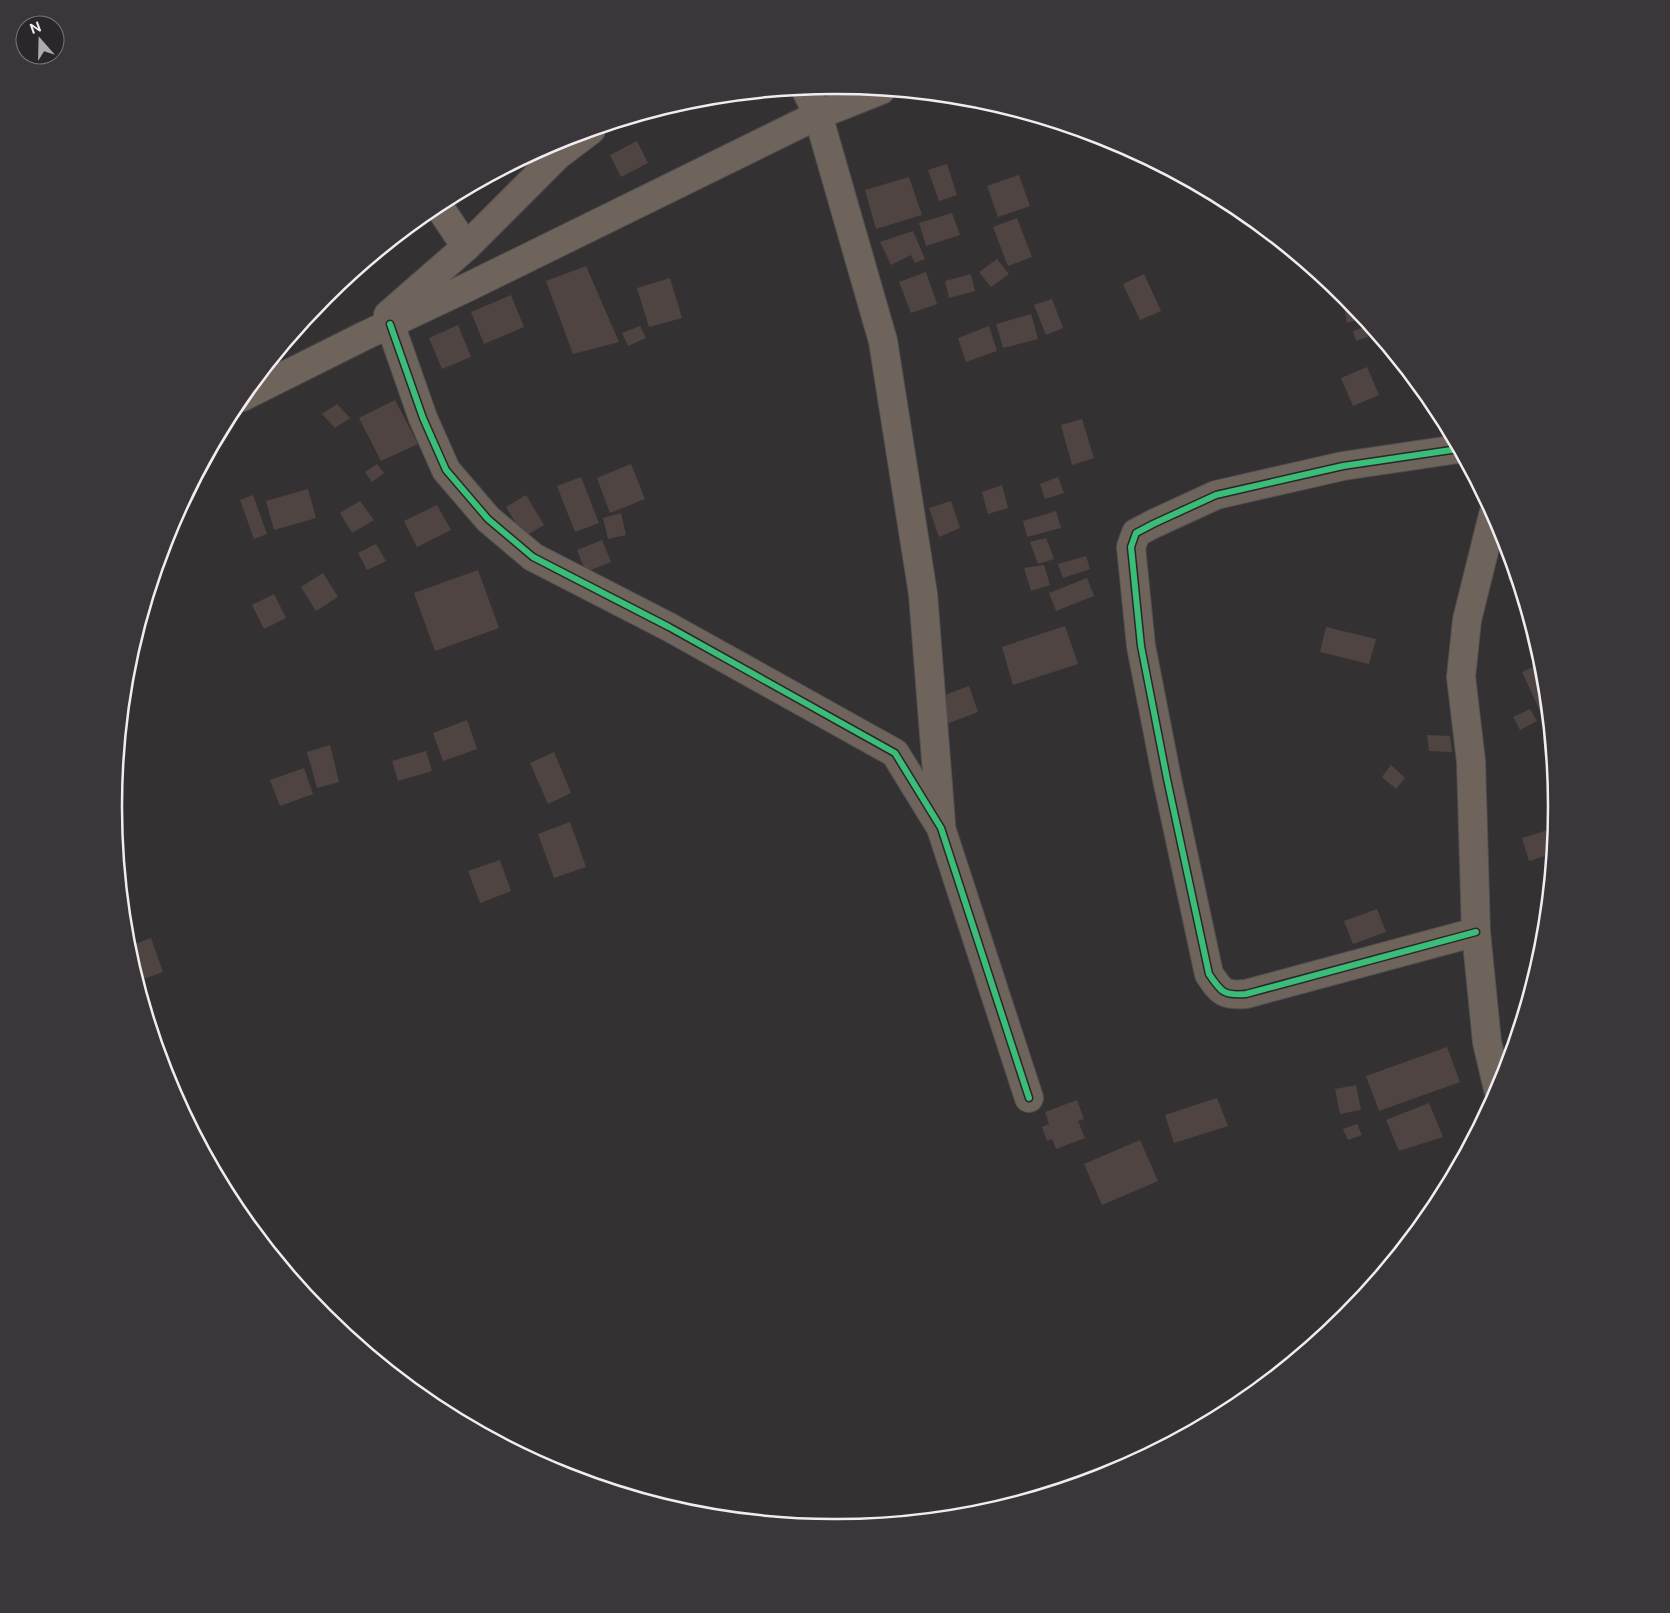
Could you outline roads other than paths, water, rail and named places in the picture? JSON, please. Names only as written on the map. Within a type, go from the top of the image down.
[{"type":"street","points":[[808,95],[818,115],[883,341],[923,594],[941,828],[1029,1098]]},
{"type":"street","points":[[258,389],[818,115],[869,95]]},
{"type":"street","points":[[364,336],[466,247],[552,153]]},
{"type":"street","points":[[443,212],[466,247]]},
{"type":"street","points":[[390,324],[424,418],[446,470],[488,519],[533,557],[669,627],[894,753],[941,828]]},
{"type":"street","points":[[1451,449],[1343,466],[1216,495],[1136,533],[1131,547],[1141,646],[1167,779],[1210,974],[1220,990],[1232,995],[1246,994],[1476,932]]},
{"type":"street","points":[[1490,527],[1467,620],[1461,677],[1472,761],[1476,932],[1487,1042],[1495,1075]]}]
